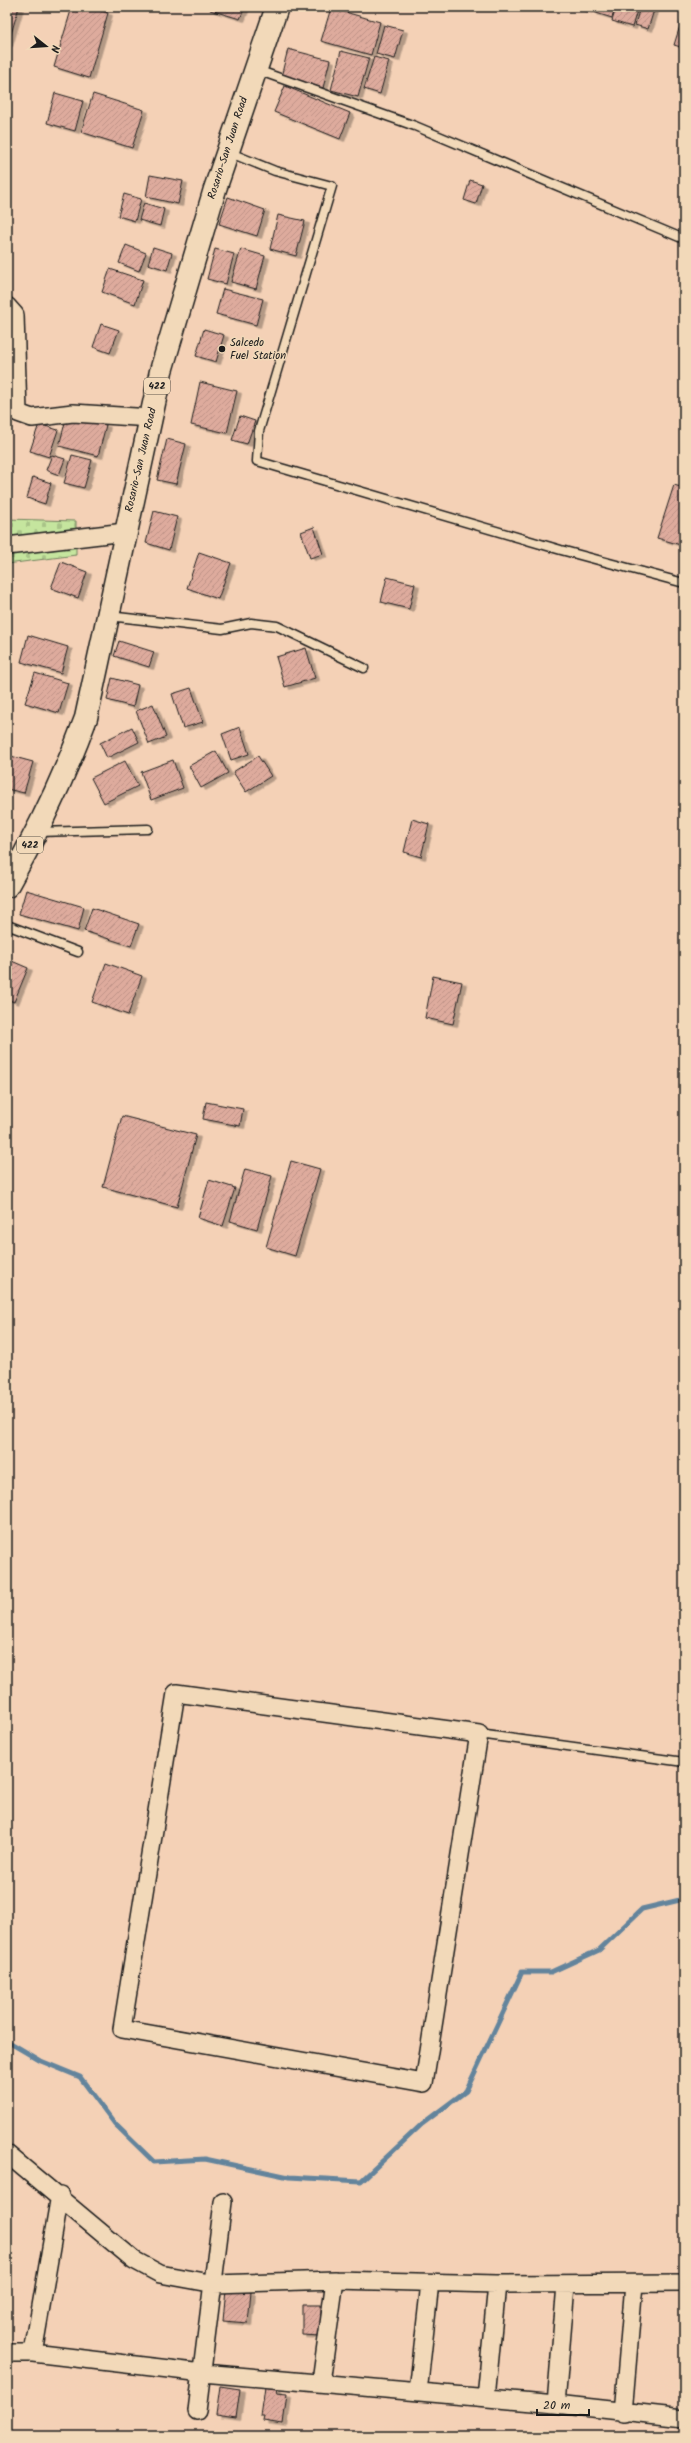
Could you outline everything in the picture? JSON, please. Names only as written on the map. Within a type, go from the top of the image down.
[{"type":"main road","name":"Rosario-San Juan Road","points":[[7,886],[38,832],[67,772],[86,718],[125,532],[163,364],[227,152],[277,7]]},
{"type":"street","points":[[7,306],[15,315],[18,413],[32,418],[72,413],[151,418]]},
{"type":"street","points":[[7,546],[125,532]]},
{"type":"street","points":[[176,1693],[479,1734],[424,2083],[122,2028],[176,1693]]},
{"type":"street","points":[[7,2154],[60,2195],[134,2260],[160,2274],[214,2284],[335,2280],[497,2284],[684,2283]]},
{"type":"street","points":[[33,2353],[60,2195]]},
{"type":"street","points":[[197,2411],[223,2202]]},
{"type":"street","points":[[321,2382],[335,2280]]},
{"type":"street","points":[[418,2392],[430,2283]]},
{"type":"street","points":[[486,2398],[497,2284]]},
{"type":"street","points":[[556,2404],[566,2284]]},
{"type":"street","points":[[623,2413],[634,2284]]},
{"type":"street","points":[[7,2353],[33,2353],[202,2373],[321,2382],[556,2404],[623,2413],[684,2418]]},
{"type":"lane","points":[[255,69],[415,126],[684,239]]},
{"type":"lane","points":[[227,152],[275,171],[332,186],[259,431],[257,461],[561,550],[684,583]]},
{"type":"lane","points":[[108,616],[222,629],[251,623],[277,626],[364,668]]},
{"type":"lane","points":[[38,832],[148,829]]},
{"type":"lane","points":[[7,925],[78,952]]},
{"type":"lane","points":[[479,1734],[684,1762]]},
{"type":"green space","points":[[7,519],[76,521],[76,555],[7,564]]},
{"type":"building","points":[[7,7],[19,7],[8,44],[7,44]]},
{"type":"building","points":[[72,7],[88,7],[108,13],[89,78],[54,67]]},
{"type":"building","points":[[211,7],[245,7],[240,19],[210,10]]},
{"type":"building","points":[[575,7],[589,7],[588,11]]},
{"type":"building","points":[[595,7],[615,7],[612,18],[593,12]]},
{"type":"building","points":[[616,7],[638,7],[632,27],[612,21]]},
{"type":"building","points":[[640,7],[655,7],[648,29],[635,25]]},
{"type":"building","points":[[331,8],[380,22],[371,55],[321,41]]},
{"type":"building","points":[[684,16],[684,48],[674,45]]},
{"type":"building","points":[[384,25],[403,30],[395,59],[376,54]]},
{"type":"building","points":[[288,49],[330,60],[323,88],[281,77]]},
{"type":"building","points":[[341,51],[369,58],[358,97],[331,90]]},
{"type":"building","points":[[374,57],[389,61],[380,94],[364,89]]},
{"type":"building","points":[[285,86],[350,113],[340,139],[274,112]]},
{"type":"building","points":[[55,93],[83,101],[75,131],[47,123]]},
{"type":"building","points":[[93,94],[144,110],[132,148],[81,132]]},
{"type":"building","points":[[150,175],[183,181],[178,204],[146,197]]},
{"type":"building","points":[[470,180],[482,184],[476,204],[464,200]]},
{"type":"building","points":[[124,194],[141,199],[135,221],[118,216]]},
{"type":"building","points":[[228,197],[265,210],[257,236],[219,224]]},
{"type":"building","points":[[144,203],[164,209],[160,226],[139,220]]},
{"type":"building","points":[[278,215],[305,221],[296,256],[270,249]]},
{"type":"building","points":[[126,245],[146,253],[139,271],[119,263]]},
{"type":"building","points":[[153,247],[172,253],[167,270],[148,264]]},
{"type":"building","points":[[215,249],[234,254],[226,284],[207,279]]},
{"type":"building","points":[[241,249],[265,256],[256,289],[231,282]]},
{"type":"building","points":[[110,269],[143,280],[135,304],[102,292]]},
{"type":"building","points":[[684,272],[684,295],[678,293]]},
{"type":"building","points":[[223,289],[263,299],[256,325],[216,314]]},
{"type":"building","points":[[101,324],[119,330],[110,353],[93,347]]},
{"type":"building","points":[[204,329],[224,335],[216,362],[196,356]]},
{"type":"building","points":[[200,382],[237,391],[227,433],[191,425]]},
{"type":"building","points":[[67,415],[106,425],[98,456],[59,446]]},
{"type":"building","points":[[240,416],[255,421],[247,444],[232,440]]},
{"type":"building","points":[[39,424],[58,430],[49,457],[30,451]]},
{"type":"building","points":[[167,439],[186,444],[176,484],[157,480]]},
{"type":"building","points":[[52,455],[65,459],[59,475],[46,470]]},
{"type":"building","points":[[72,455],[92,460],[84,488],[64,483]]},
{"type":"building","points":[[33,477],[51,483],[45,504],[27,498]]},
{"type":"building","points":[[674,485],[684,488],[684,546],[657,538]]},
{"type":"building","points":[[154,511],[177,517],[169,550],[146,543]]},
{"type":"building","points":[[314,527],[323,554],[310,558],[301,532]]},
{"type":"building","points":[[199,552],[231,563],[218,599],[187,588]]},
{"type":"building","points":[[61,562],[87,572],[78,598],[51,588]]},
{"type":"building","points":[[387,577],[415,584],[409,609],[381,602]]},
{"type":"building","points":[[28,635],[68,647],[61,673],[21,662]]},
{"type":"building","points":[[119,641],[154,652],[149,667],[114,656]]},
{"type":"building","points":[[306,648],[315,678],[285,687],[276,657]]},
{"type":"building","points":[[35,673],[68,683],[59,713],[25,703]]},
{"type":"building","points":[[112,678],[138,685],[133,707],[107,700]]},
{"type":"building","points":[[191,688],[203,722],[183,728],[172,694]]},
{"type":"building","points":[[153,704],[166,737],[149,744],[136,711]]},
{"type":"building","points":[[132,727],[139,742],[107,758],[100,743]]},
{"type":"building","points":[[240,727],[249,754],[231,760],[222,734]]},
{"type":"building","points":[[216,751],[228,773],[201,788],[189,766]]},
{"type":"building","points":[[7,755],[33,762],[24,793],[7,789]]},
{"type":"building","points":[[258,756],[271,776],[246,792],[233,772]]},
{"type":"building","points":[[173,760],[183,788],[151,800],[141,772]]},
{"type":"building","points":[[125,761],[138,786],[104,803],[91,778]]},
{"type":"building","points":[[412,819],[429,824],[421,857],[404,852]]},
{"type":"building","points":[[26,890],[84,907],[78,931],[19,914]]},
{"type":"building","points":[[92,908],[139,924],[131,946],[84,931]]},
{"type":"building","points":[[7,959],[28,968],[14,1002],[7,999]]},
{"type":"building","points":[[106,963],[142,976],[128,1015],[92,1002]]},
{"type":"building","points":[[433,976],[462,982],[453,1024],[425,1018]]},
{"type":"building","points":[[206,1102],[243,1109],[240,1126],[203,1119]]},
{"type":"building","points":[[122,1116],[196,1135],[177,1207],[103,1187]]},
{"type":"building","points":[[291,1161],[320,1169],[295,1256],[266,1247]]},
{"type":"building","points":[[245,1169],[272,1176],[257,1229],[230,1221]]},
{"type":"building","points":[[209,1180],[235,1188],[223,1226],[198,1218]]},
{"type":"building","points":[[226,2289],[251,2292],[248,2323],[223,2321]]},
{"type":"building","points":[[302,2305],[321,2305],[321,2336],[302,2335]]},
{"type":"building","points":[[220,2386],[240,2389],[236,2418],[216,2415]]},
{"type":"building","points":[[265,2387],[278,2389],[277,2393],[287,2394],[283,2424],[263,2421],[264,2417],[261,2417]]},
{"type":"waterway","points":[[7,2041],[41,2061],[80,2077],[115,2124],[154,2162],[205,2159],[289,2177],[361,2181],[422,2124],[466,2091],[522,1972],[551,1972],[599,1950],[642,1909],[684,1899]]},
{"type":"place","name":"Salcedo Fuel Station","points":[[222,349]]}]
